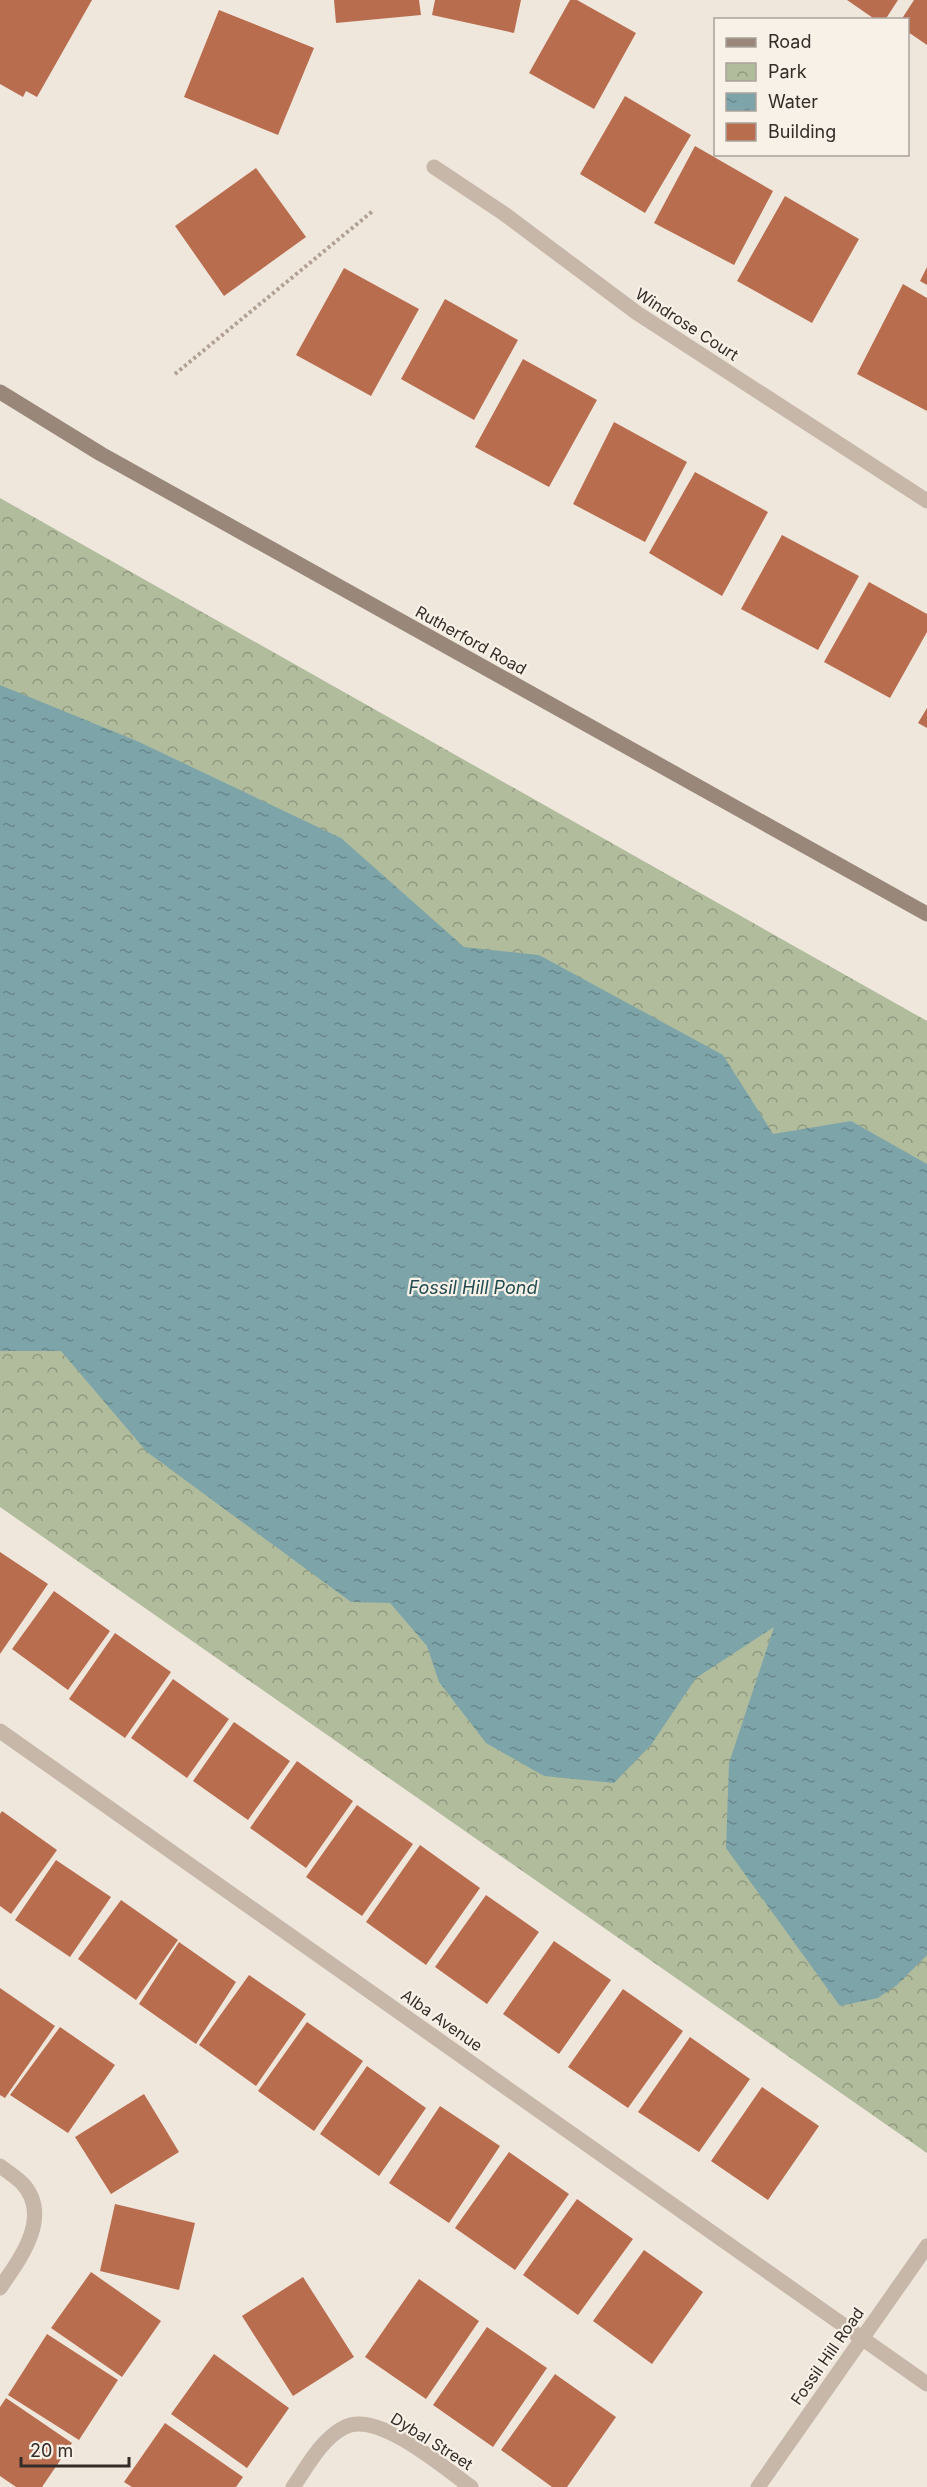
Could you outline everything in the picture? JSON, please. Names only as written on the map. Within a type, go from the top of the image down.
[{"type":"main road","name":"Rutherford Road","points":[[0,392],[111,460],[927,914]]},
{"type":"street","name":"Windrose Court","points":[[434,167],[503,213],[637,313],[927,501]]},
{"type":"street","name":"Alba Avenue","points":[[0,1731],[927,2384]]},
{"type":"street","points":[[0,2166],[23,2184],[34,2204],[33,2232],[23,2255],[0,2288]]},
{"type":"street","name":"Fossil Hill Road","points":[[758,2487],[927,2246]]},
{"type":"street","name":"Dybal Street","points":[[293,2487],[332,2436],[346,2426],[369,2424],[390,2432],[471,2487]]},
{"type":"path","points":[[175,374],[374,210]]},
{"type":"green space","name":"Fossil Hill Pond","points":[[0,498],[927,1021],[927,2153],[0,1507]]},
{"type":"water","name":"Fossil Hill Pond","points":[[0,685],[137,741],[341,838],[464,947],[539,955],[723,1055],[773,1134],[851,1121],[927,1164],[927,1955],[897,1985],[878,1998],[840,2006],[726,1848],[729,1763],[774,1627],[696,1678],[651,1745],[614,1783],[544,1776],[486,1743],[439,1682],[427,1646],[390,1603],[351,1602],[147,1452],[61,1351],[0,1351]]},
{"type":"building","points":[[0,0],[92,0],[37,97],[26,91],[23,97],[0,84]]},
{"type":"building","points":[[334,0],[419,0],[421,15],[336,23]]},
{"type":"building","points":[[435,0],[521,0],[514,33],[432,15]]},
{"type":"building","points":[[570,0],[577,0],[636,33],[594,109],[529,73]]},
{"type":"building","points":[[847,0],[898,0],[886,18],[873,18]]},
{"type":"building","points":[[914,0],[927,0],[927,45],[909,33],[909,18],[902,18]]},
{"type":"building","points":[[219,10],[314,48],[278,135],[184,97]]},
{"type":"building","points":[[625,96],[691,135],[645,213],[580,174]]},
{"type":"building","points":[[695,146],[773,191],[734,265],[654,223]]},
{"type":"building","points":[[256,168],[306,237],[224,296],[175,226]]},
{"type":"building","points":[[785,196],[859,239],[812,323],[737,281]]},
{"type":"building","points":[[927,267],[927,285],[920,281]]},
{"type":"building","points":[[344,268],[419,309],[371,396],[296,355]]},
{"type":"building","points":[[903,284],[927,298],[927,411],[857,374]]},
{"type":"building","points":[[445,299],[518,340],[474,420],[401,379]]},
{"type":"building","points":[[523,359],[597,400],[549,487],[475,447]]},
{"type":"building","points":[[614,422],[687,462],[645,542],[573,504]]},
{"type":"building","points":[[695,472],[768,512],[722,596],[649,553]]},
{"type":"building","points":[[782,535],[859,576],[818,650],[741,609]]},
{"type":"building","points":[[869,582],[927,614],[927,632],[890,698],[824,662]]},
{"type":"building","points":[[927,708],[927,728],[918,723]]},
{"type":"building","points":[[0,1552],[48,1584],[0,1654]]},
{"type":"building","points":[[54,1591],[110,1631],[68,1690],[12,1649]]},
{"type":"building","points":[[115,1633],[171,1672],[125,1738],[69,1699]]},
{"type":"building","points":[[173,1679],[229,1719],[187,1778],[131,1738]]},
{"type":"building","points":[[234,1722],[290,1761],[248,1820],[193,1781]]},
{"type":"building","points":[[297,1761],[353,1801],[306,1868],[250,1828]]},
{"type":"building","points":[[357,1805],[413,1844],[362,1916],[306,1877]]},
{"type":"building","points":[[2,1811],[57,1850],[11,1914],[0,1906],[0,1814]]},
{"type":"building","points":[[420,1845],[480,1888],[426,1965],[366,1922]]},
{"type":"building","points":[[56,1860],[111,1897],[70,1957],[15,1920]]},
{"type":"building","points":[[486,1895],[539,1932],[487,2004],[435,1967]]},
{"type":"building","points":[[121,1900],[178,1940],[136,2000],[78,1959]]},
{"type":"building","points":[[554,1941],[611,1980],[559,2054],[503,2014]]},
{"type":"building","points":[[179,1942],[236,1982],[196,2044],[139,2004]]},
{"type":"building","points":[[249,1975],[306,2014],[256,2086],[199,2045]]},
{"type":"building","points":[[0,1988],[55,2026],[5,2098],[0,2095]]},
{"type":"building","points":[[623,1989],[683,2031],[628,2108],[568,2067]]},
{"type":"building","points":[[307,2022],[363,2061],[314,2131],[258,2091]]},
{"type":"building","points":[[60,2027],[115,2065],[68,2133],[10,2095]]},
{"type":"building","points":[[690,2037],[750,2079],[699,2152],[638,2112]]},
{"type":"building","points":[[367,2066],[426,2108],[379,2176],[320,2134]]},
{"type":"building","points":[[762,2087],[819,2126],[768,2200],[711,2161]]},
{"type":"building","points":[[144,2094],[179,2152],[111,2194],[75,2137]]},
{"type":"building","points":[[440,2106],[500,2146],[449,2223],[389,2183]]},
{"type":"building","points":[[509,2152],[569,2194],[515,2270],[455,2228]]},
{"type":"building","points":[[577,2199],[633,2239],[578,2315],[523,2275]]},
{"type":"building","points":[[115,2204],[195,2223],[179,2290],[100,2271]]},
{"type":"building","points":[[644,2250],[703,2292],[652,2364],[593,2321]]},
{"type":"building","points":[[91,2272],[161,2321],[122,2377],[51,2328]]},
{"type":"building","points":[[303,2277],[354,2357],[293,2396],[242,2316]]},
{"type":"building","points":[[419,2279],[479,2321],[426,2399],[365,2357]]},
{"type":"building","points":[[487,2327],[547,2368],[493,2447],[433,2405]]},
{"type":"building","points":[[47,2334],[118,2380],[79,2440],[8,2395]]},
{"type":"building","points":[[214,2354],[289,2408],[247,2468],[171,2414]]},
{"type":"building","points":[[555,2374],[616,2417],[567,2487],[552,2487],[501,2450]]},
{"type":"building","points":[[6,2398],[72,2443],[42,2487],[16,2487],[0,2476],[0,2407]]},
{"type":"building","points":[[165,2423],[243,2477],[236,2487],[132,2487],[124,2482]]}]
